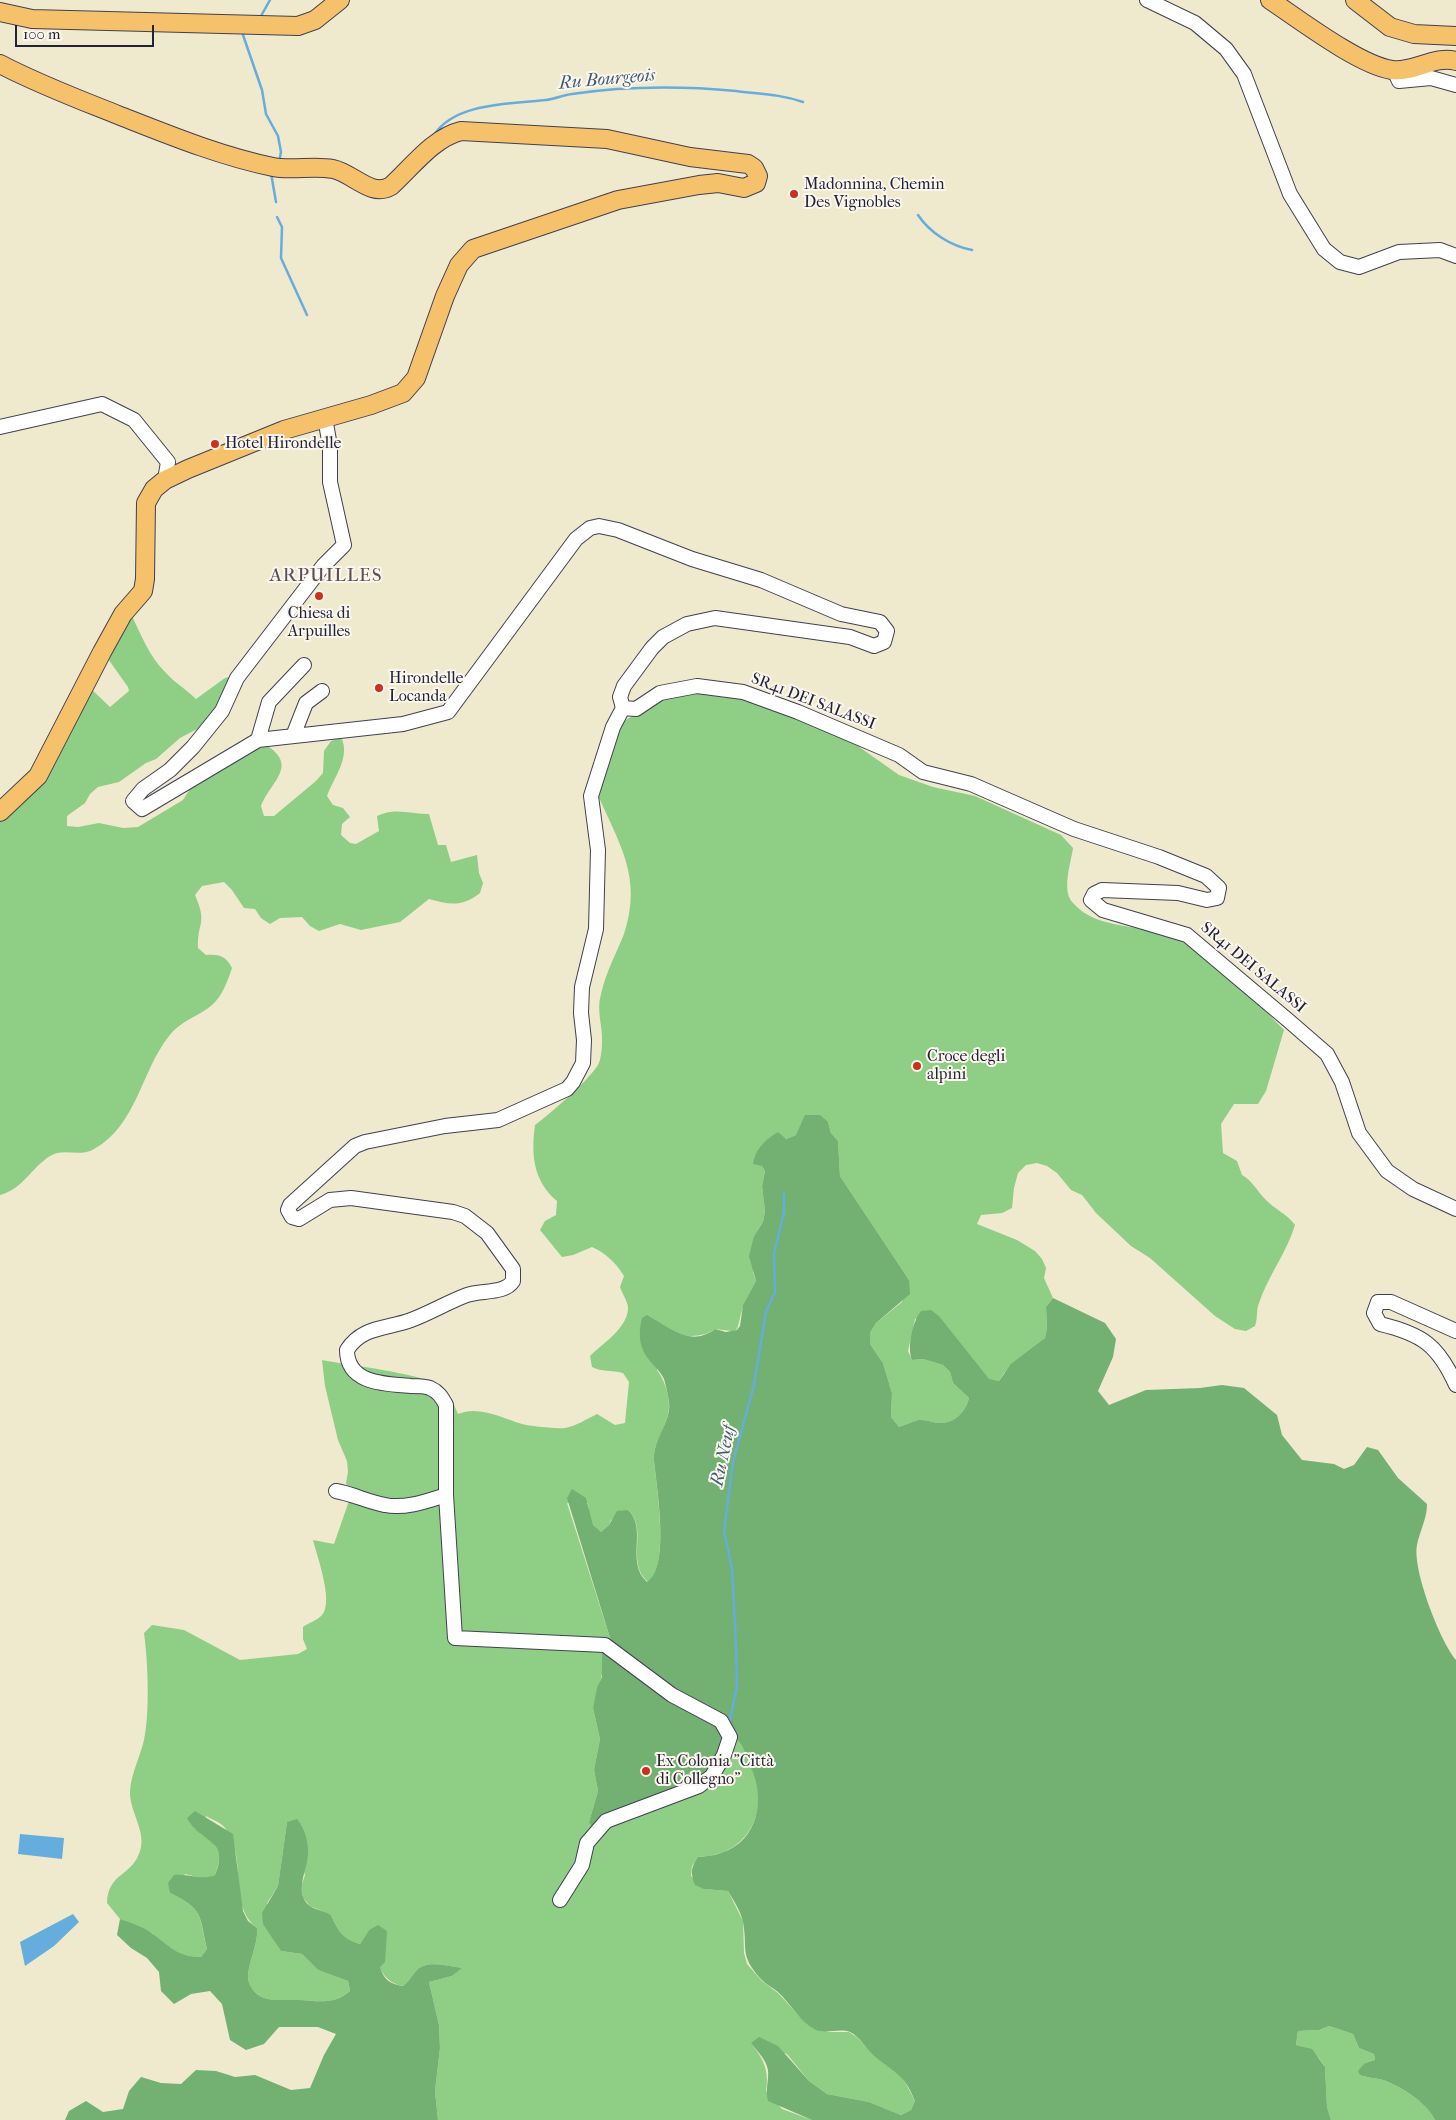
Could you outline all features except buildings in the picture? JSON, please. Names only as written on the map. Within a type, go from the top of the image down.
[{"type":"main road","points":[[0,12],[32,19],[298,26],[315,20],[340,0]]},
{"type":"main road","points":[[1270,0],[1370,64],[1394,70],[1440,60],[1456,61]]},
{"type":"main road","points":[[1355,0],[1390,27],[1414,34],[1456,36]]},
{"type":"main road","points":[[0,64],[30,80],[182,141],[279,168],[317,167],[336,170],[375,190],[384,190],[448,134],[461,132],[607,140],[690,157],[748,164],[754,168],[758,176],[756,183],[749,187],[718,183],[618,200],[473,248],[459,265],[426,360],[416,378],[403,393],[371,405],[284,430],[188,468],[165,480],[154,489],[146,503],[145,579],[142,591],[123,614],[38,776],[0,812]]},
{"type":"street","points":[[1146,0],[1196,23],[1226,49],[1240,68],[1244,74],[1290,194],[1324,249],[1340,262],[1359,267],[1399,252],[1440,250],[1456,256]]},
{"type":"street","points":[[1394,70],[1399,81],[1431,78],[1456,85]]},
{"type":"street","points":[[0,427],[102,404],[134,420],[168,462],[165,480]]},
{"type":"street","points":[[325,418],[330,446],[330,482],[344,545],[323,566],[237,678],[222,711],[193,748],[170,770],[143,789],[133,800],[142,809],[258,740],[396,725],[448,712],[576,539],[590,528],[599,526],[618,530],[692,558],[761,580],[840,614],[880,622],[887,631],[884,642],[874,646],[850,637],[715,618],[687,624],[663,637],[652,648],[624,686],[620,697],[623,708],[613,728],[591,796],[598,850],[596,928],[582,987],[583,1063],[574,1082],[566,1089],[498,1120],[445,1126],[365,1142],[355,1146],[288,1208],[290,1216],[297,1219],[330,1200],[351,1198],[453,1212],[479,1224],[498,1245],[512,1269],[513,1281],[508,1287],[467,1295],[409,1321],[371,1330],[361,1335],[347,1350],[347,1362],[355,1374],[373,1381],[429,1387],[440,1394],[446,1406],[446,1495],[455,1638],[605,1645],[672,1695],[721,1721],[730,1737],[724,1755],[712,1776],[699,1786],[606,1821],[587,1843],[582,1865],[560,1900]]},
{"type":"street","points":[[258,740],[269,702],[304,665]]},
{"type":"street","name":"SR41 DEI SALASSI","points":[[623,708],[636,710],[660,694],[697,686],[744,692],[798,712],[899,755],[923,772],[971,784],[1074,829],[1159,857],[1206,876],[1218,888],[1217,898],[1207,900],[1178,893],[1102,890],[1094,894],[1091,900],[1103,910],[1187,935],[1289,1021],[1327,1054],[1342,1082],[1359,1133],[1387,1172],[1413,1189],[1456,1210]]},
{"type":"street","points":[[293,736],[306,703],[322,691]]},
{"type":"street","points":[[1456,1331],[1391,1302],[1378,1302],[1374,1314],[1380,1324],[1405,1330],[1434,1347],[1456,1385]]},
{"type":"street","points":[[336,1491],[353,1494],[386,1505],[416,1504],[446,1495]]},
{"type":"green space","points":[[130,612],[145,644],[160,667],[196,699],[225,678],[233,676],[208,721],[180,738],[156,759],[146,763],[119,782],[98,787],[90,794],[85,803],[67,816],[67,826],[78,827],[99,823],[123,828],[138,827],[183,800],[195,781],[253,747],[266,745],[276,753],[281,760],[282,767],[280,774],[261,806],[264,816],[274,816],[323,773],[324,751],[331,741],[341,737],[344,744],[343,759],[327,796],[333,805],[343,808],[350,817],[342,824],[341,835],[350,843],[356,844],[379,831],[377,816],[383,813],[396,811],[429,814],[438,845],[446,845],[451,862],[477,855],[479,873],[483,883],[480,893],[474,898],[456,904],[429,899],[400,922],[361,930],[340,924],[319,931],[310,926],[302,917],[280,918],[270,924],[261,918],[255,909],[244,908],[224,882],[202,886],[195,895],[201,912],[198,948],[206,955],[225,958],[232,968],[219,998],[207,1009],[184,1022],[169,1036],[152,1065],[129,1112],[108,1139],[88,1152],[55,1153],[43,1161],[15,1188],[0,1195],[0,817],[88,686],[110,707],[129,691],[106,656]]},
{"type":"green space","points":[[704,692],[752,701],[855,744],[899,775],[933,787],[975,796],[1061,835],[1073,848],[1067,884],[1069,898],[1083,912],[1107,922],[1173,937],[1204,955],[1233,978],[1284,1030],[1266,1091],[1258,1104],[1234,1104],[1221,1124],[1223,1153],[1237,1161],[1242,1175],[1268,1202],[1288,1217],[1295,1225],[1292,1235],[1263,1293],[1258,1306],[1255,1326],[1246,1331],[1235,1329],[1215,1316],[1150,1258],[1131,1246],[1096,1213],[1082,1195],[1071,1190],[1057,1173],[1047,1166],[1037,1163],[1026,1165],[1018,1173],[1012,1208],[1002,1213],[981,1215],[977,1224],[1017,1240],[1035,1251],[1042,1259],[1046,1268],[1044,1278],[1053,1298],[1046,1307],[1047,1328],[1045,1338],[1004,1373],[999,1381],[989,1380],[940,1317],[915,1319],[908,1351],[912,1360],[923,1359],[943,1365],[950,1372],[953,1383],[969,1398],[962,1413],[949,1422],[937,1423],[918,1420],[899,1427],[891,1417],[892,1393],[883,1363],[870,1344],[870,1333],[876,1323],[902,1302],[909,1280],[840,1176],[838,1141],[831,1133],[828,1122],[786,1139],[762,1166],[765,1171],[762,1186],[765,1211],[763,1222],[754,1236],[753,1272],[756,1281],[746,1299],[738,1328],[734,1331],[715,1329],[702,1335],[688,1336],[673,1333],[662,1324],[657,1370],[666,1387],[669,1406],[667,1420],[654,1453],[660,1543],[655,1573],[648,1582],[641,1574],[638,1565],[637,1526],[634,1517],[628,1510],[611,1520],[609,1525],[601,1532],[592,1524],[588,1503],[567,1503],[611,1641],[593,1708],[600,1739],[594,1770],[598,1791],[589,1822],[736,1739],[744,1751],[755,1777],[758,1788],[757,1812],[747,1833],[739,1842],[728,1850],[698,1857],[692,1866],[691,1876],[705,1889],[728,1891],[743,1921],[744,1953],[747,1964],[762,1981],[778,1993],[800,2017],[828,2032],[849,2032],[858,2038],[872,2054],[898,2073],[915,2101],[911,2110],[901,2115],[869,2102],[827,2094],[809,2081],[787,2054],[751,2043],[766,2071],[766,2091],[782,2109],[812,2120],[438,2120],[435,2091],[440,2048],[439,2025],[429,1982],[452,1976],[461,1968],[437,1964],[425,1965],[420,1967],[403,1986],[388,1979],[378,1965],[369,1930],[360,1944],[349,1940],[336,1926],[331,1915],[310,1906],[303,1898],[301,1887],[305,1875],[287,1822],[278,1886],[267,1903],[270,1933],[281,1951],[302,1954],[318,1970],[348,1981],[350,1991],[338,1998],[319,2001],[272,2000],[259,1996],[254,1991],[248,1979],[248,1972],[256,1943],[257,1928],[248,1918],[242,1906],[236,1853],[232,1840],[224,1826],[206,1816],[201,1834],[210,1838],[221,1855],[215,1875],[205,1879],[185,1874],[170,1893],[189,1904],[198,1914],[207,1949],[201,1957],[189,1958],[169,1949],[152,1933],[120,1919],[107,1903],[111,1885],[132,1866],[142,1844],[140,1829],[130,1799],[130,1791],[146,1729],[148,1701],[147,1658],[144,1633],[152,1625],[184,1630],[240,1660],[298,1654],[307,1649],[303,1639],[303,1627],[322,1615],[326,1600],[323,1579],[313,1540],[334,1544],[350,1498],[346,1483],[347,1461],[338,1440],[325,1386],[322,1360],[386,1370],[434,1382],[443,1387],[452,1399],[458,1414],[474,1411],[482,1412],[522,1424],[556,1428],[573,1426],[597,1414],[615,1425],[625,1423],[629,1382],[623,1373],[599,1370],[592,1367],[590,1356],[619,1329],[627,1315],[628,1306],[620,1287],[624,1276],[610,1259],[592,1247],[573,1255],[562,1257],[540,1230],[545,1221],[556,1215],[557,1201],[549,1193],[538,1176],[533,1146],[535,1125],[593,1072],[601,1057],[600,1000],[611,963],[624,934],[631,895],[626,861],[597,793],[621,723],[664,696]]},
{"type":"green space","points":[[805,1115],[820,1115],[828,1122],[831,1133],[838,1141],[840,1176],[909,1280],[910,1294],[876,1323],[870,1333],[870,1344],[883,1363],[892,1393],[891,1417],[899,1427],[918,1420],[937,1423],[949,1422],[962,1413],[969,1398],[953,1383],[950,1372],[943,1365],[923,1359],[912,1360],[910,1349],[911,1335],[921,1311],[931,1310],[940,1317],[989,1379],[999,1381],[1011,1364],[1045,1338],[1047,1328],[1046,1307],[1053,1298],[1105,1323],[1116,1339],[1113,1357],[1098,1391],[1109,1405],[1146,1390],[1200,1388],[1222,1385],[1244,1388],[1277,1415],[1282,1435],[1302,1460],[1334,1464],[1344,1469],[1354,1465],[1367,1447],[1378,1450],[1398,1478],[1427,1504],[1426,1515],[1417,1545],[1419,1570],[1435,1622],[1456,1660],[1456,2120],[1435,2120],[1420,2101],[1398,2086],[1383,2080],[1360,2075],[1358,2071],[1365,2063],[1375,2060],[1374,2054],[1359,2048],[1353,2034],[1329,2026],[1319,2030],[1298,2031],[1296,2045],[1312,2049],[1325,2067],[1327,2107],[1331,2120],[812,2120],[768,2101],[767,2066],[751,2043],[759,2037],[778,2046],[809,2081],[827,2094],[869,2102],[901,2115],[911,2110],[915,2101],[902,2078],[872,2054],[856,2036],[846,2031],[816,2030],[800,2018],[778,1992],[762,1980],[749,1963],[742,1918],[728,1891],[704,1889],[695,1885],[692,1870],[698,1857],[718,1854],[734,1847],[744,1839],[756,1817],[758,1791],[755,1778],[743,1748],[736,1739],[716,1779],[604,1831],[594,1831],[589,1822],[598,1791],[594,1770],[600,1739],[593,1708],[597,1688],[602,1677],[602,1649],[611,1641],[567,1498],[572,1489],[586,1498],[593,1525],[601,1532],[609,1525],[617,1511],[628,1510],[634,1517],[636,1526],[638,1565],[641,1574],[647,1582],[654,1574],[660,1544],[659,1505],[654,1452],[668,1416],[669,1399],[664,1379],[646,1356],[642,1346],[640,1329],[642,1318],[647,1315],[672,1330],[688,1336],[697,1337],[715,1329],[726,1332],[737,1330],[740,1326],[743,1305],[756,1281],[749,1256],[754,1236],[763,1222],[765,1211],[762,1186],[765,1171],[762,1166],[753,1164],[754,1159],[761,1145],[778,1132],[786,1139],[796,1135]]},
{"type":"green space","points":[[195,1811],[233,1834],[243,1911],[248,1921],[257,1928],[256,1943],[248,1972],[248,1979],[250,1985],[259,1996],[272,2000],[326,2001],[338,1998],[350,1991],[348,1981],[318,1970],[302,1954],[281,1951],[263,1924],[262,1913],[278,1886],[287,1822],[297,1819],[302,1826],[308,1847],[308,1858],[302,1887],[305,1901],[310,1906],[331,1915],[342,1934],[354,1942],[360,1944],[369,1930],[378,1925],[387,1931],[385,1962],[380,1967],[388,1981],[403,1986],[420,1967],[425,1965],[437,1964],[462,1968],[452,1976],[429,1982],[439,2025],[440,2048],[435,2091],[438,2120],[65,2120],[69,2111],[86,2101],[103,2112],[123,2109],[129,2091],[141,2077],[161,2083],[181,2084],[196,2070],[216,2071],[235,2077],[255,2075],[291,2090],[310,2088],[324,2055],[336,2034],[318,2027],[279,2027],[264,2044],[246,2050],[230,2040],[222,2004],[210,1991],[191,1994],[174,2004],[161,1991],[159,1972],[147,1958],[131,1948],[117,1935],[120,1919],[146,1929],[186,1956],[201,1957],[207,1949],[198,1914],[189,1904],[170,1893],[168,1883],[174,1875],[210,1877],[215,1875],[219,1863],[219,1854],[212,1842],[199,1832],[187,1818]]},
{"type":"green space","points":[[1329,2026],[1353,2034],[1359,2048],[1374,2054],[1375,2060],[1365,2063],[1360,2075],[1383,2080],[1398,2086],[1420,2101],[1435,2120],[1331,2120],[1327,2107],[1325,2067],[1319,2058],[1307,2048],[1296,2045],[1298,2031],[1319,2030]]},
{"type":"water","points":[[20,1834],[64,1838],[62,1859],[18,1854]]},
{"type":"water","points":[[73,1914],[79,1922],[54,1946],[25,1966],[20,1942]]},
{"type":"waterway","points":[[257,18],[261,16],[270,0]]},
{"type":"waterway","points":[[244,30],[243,35],[262,90],[266,114],[278,136],[281,152],[279,162]]},
{"type":"waterway","name":"Ru Bourgeois","points":[[434,135],[443,124],[470,110],[613,89],[716,89],[778,96],[803,102]]},
{"type":"waterway","points":[[271,173],[276,202]]},
{"type":"waterway","name":"Ru Bourgeois","points":[[918,215],[929,228],[942,238],[972,250]]},
{"type":"waterway","points":[[277,217],[282,227],[281,258],[307,315]]},
{"type":"waterway","name":"Ru Neuf","points":[[729,1724],[737,1686],[736,1645],[732,1568],[724,1531],[733,1462],[754,1385],[766,1312],[775,1292],[774,1254],[784,1212],[784,1193]]},
{"type":"place","name":"Madonnina, Chemin Des Vignobles","points":[[794,194]]},
{"type":"place","name":"Hotel Hirondelle","points":[[215,444]]},
{"type":"place","name":"Chiesa di Arpuilles","points":[[319,596]]},
{"type":"place","name":"Hirondelle Locanda","points":[[379,688]]},
{"type":"place","name":"Croce degli alpini","points":[[917,1066]]},
{"type":"place","name":"Ex Colonia \"Città di Collegno\"","points":[[646,1771]]},
{"type":"district","name":"ARPUILLES","points":[[326,576]]}]
